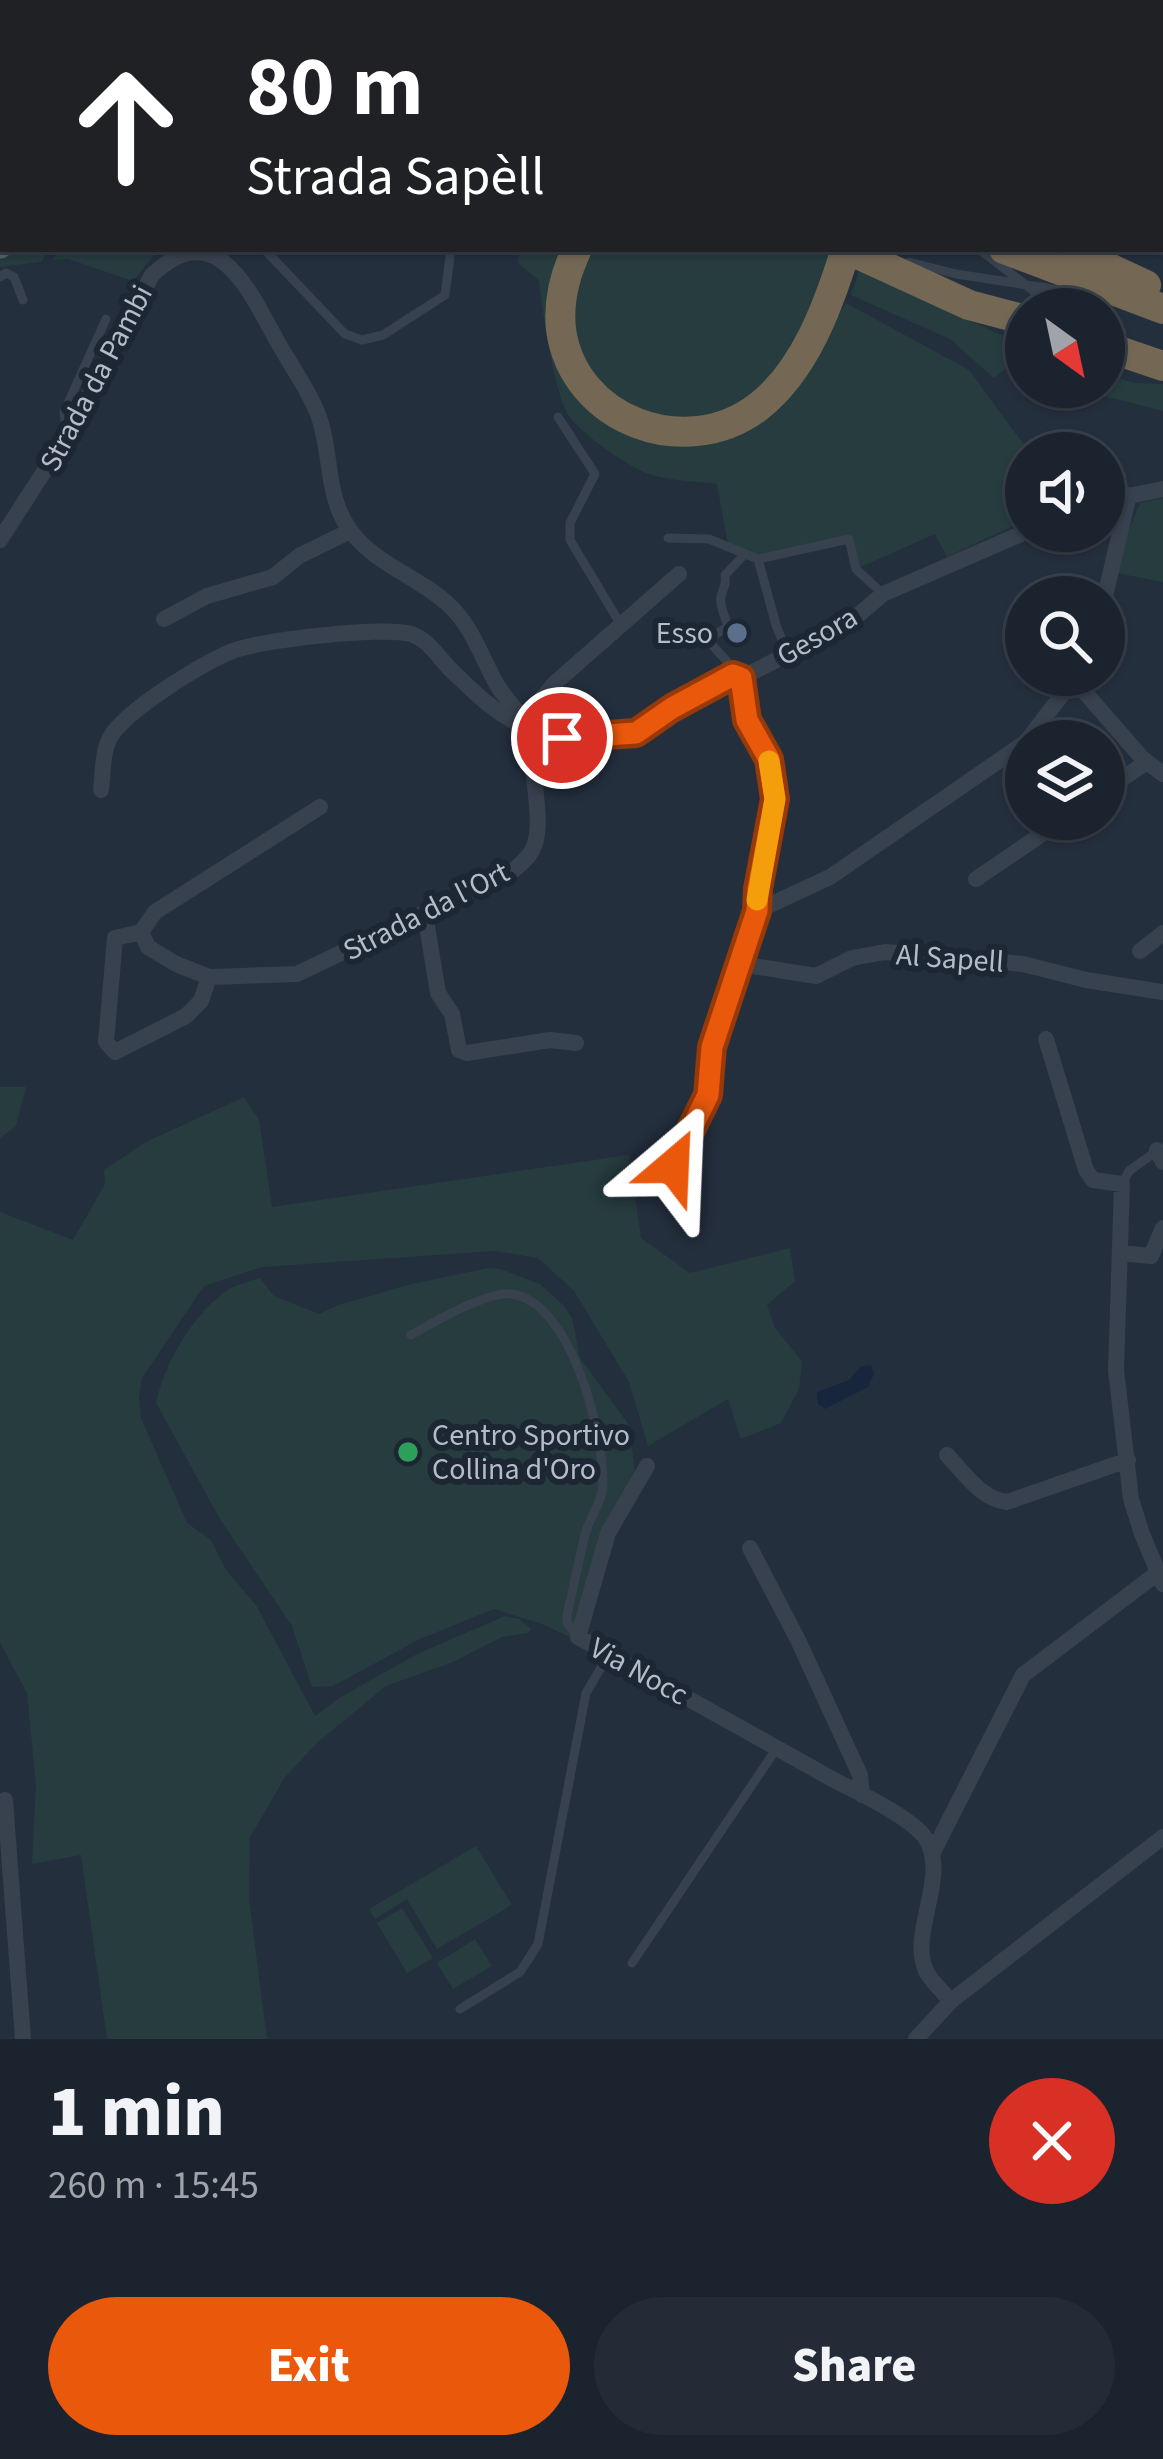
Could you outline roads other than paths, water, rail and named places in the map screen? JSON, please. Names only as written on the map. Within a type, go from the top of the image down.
[{"type":"highway","points":[[576,252],[560,311],[564,344],[576,373],[596,398],[622,418],[670,433],[695,433],[741,418],[777,389],[805,349],[845,252]]},
{"type":"highway","points":[[860,252],[896,260],[969,305],[1005,306]]},
{"type":"highway","points":[[1013,252],[1160,303]]},
{"type":"highway","points":[[1082,252],[1160,303]]},
{"type":"highway","points":[[1125,352],[1163,367]]},
{"type":"street","name":"Strada da Pambi","points":[[0,540],[67,436],[152,274],[172,259],[194,252]]},
{"type":"street","name":"Strada da Pambi","points":[[210,252],[239,274],[318,413],[340,515],[350,531]]},
{"type":"street","points":[[1125,496],[1163,489]]},
{"type":"street","points":[[1110,576],[1130,495]]},
{"type":"street","points":[[164,619],[207,596],[274,577],[299,556],[350,531],[380,558],[447,603],[463,620],[499,688],[529,721]]},
{"type":"street","name":"Gesora","points":[[542,741],[636,733],[733,675],[741,678],[849,623],[883,595],[1005,541]]},
{"type":"street","points":[[100,790],[106,747],[112,733],[131,715],[234,650],[282,642],[388,631],[416,634],[498,714],[529,721],[550,722],[542,741],[523,735],[529,721],[542,698],[679,574]]},
{"type":"street","points":[[740,964],[757,911],[775,799],[769,759],[747,720],[741,678]]},
{"type":"street","points":[[757,911],[830,877],[1025,742],[1061,696]]},
{"type":"street","points":[[1092,696],[1147,762],[1163,774]]},
{"type":"street","name":"Strada da l'Ort","points":[[141,932],[148,947],[209,976],[297,974],[425,914],[514,869],[530,855],[538,827],[531,760],[542,741]]},
{"type":"street","points":[[1125,777],[1147,762]]},
{"type":"street","points":[[209,976],[201,1001],[186,1016],[115,1052],[106,1042],[115,938],[141,932],[155,912],[320,807]]},
{"type":"street","points":[[976,879],[1033,840]]},
{"type":"street","points":[[425,914],[438,993],[452,1014],[459,1050],[466,1053],[550,1040],[576,1043]]},
{"type":"street","points":[[1140,951],[1163,934]]},
{"type":"street","name":"Al Sapell","points":[[740,964],[816,976],[851,958],[884,952],[1023,964],[1163,992]]},
{"type":"street","points":[[951,2001],[928,1975],[922,1952],[934,1870],[932,1853],[1023,1676],[1161,1578],[1136,1515],[1117,1370],[1122,1184],[1093,1180],[1086,1170],[1046,1039]]},
{"type":"street","points":[[1120,1253],[1150,1256],[1163,1228]]},
{"type":"street","points":[[947,1455],[985,1494],[1007,1502],[1128,1460]]},
{"type":"street","name":"Via Nocc","points":[[647,1466],[608,1533],[578,1637],[918,1830],[932,1853]]},
{"type":"street","points":[[751,1548],[860,1774],[862,1796]]},
{"type":"street","points":[[5,1800],[23,2039]]},
{"type":"street","points":[[916,2039],[951,2001],[1163,1837]]},
{"type":"lane","points":[[267,252],[346,334],[362,340],[383,335],[445,295],[451,252]]},
{"type":"lane","points":[[981,252],[1011,288]]},
{"type":"lane","points":[[0,277],[6,273],[14,277],[23,300]]},
{"type":"lane","points":[[1125,299],[1160,303]]},
{"type":"lane","points":[[67,436],[64,412],[106,319]]},
{"type":"lane","points":[[557,417],[595,474],[570,523],[570,540],[621,625]]},
{"type":"lane","points":[[668,538],[710,539],[758,559],[849,539],[856,568],[883,595]]},
{"type":"lane","points":[[741,678],[707,639],[728,626],[721,604],[725,575],[744,555]]},
{"type":"lane","points":[[758,559],[788,655]]},
{"type":"lane","points":[[673,1166],[708,1095],[712,1047],[740,964]]},
{"type":"lane","points":[[1122,1184],[1129,1172],[1161,1153]]},
{"type":"lane","points":[[411,1335],[452,1313],[508,1293],[531,1301],[560,1334],[593,1410],[603,1482],[586,1530],[567,1615],[578,1637]]},
{"type":"lane","points":[[460,2009],[520,1972],[538,1944],[586,1693],[609,1654]]},
{"type":"lane","points":[[632,1963],[777,1748]]},
{"type":"water","points":[[871,1365],[874,1374],[868,1387],[825,1409],[818,1404],[817,1392]]},
{"type":"place","name":"Esso","points":[[737,633]]},
{"type":"place","name":"Centro Sportivo Collina d'Oro","points":[[408,1452]]}]
